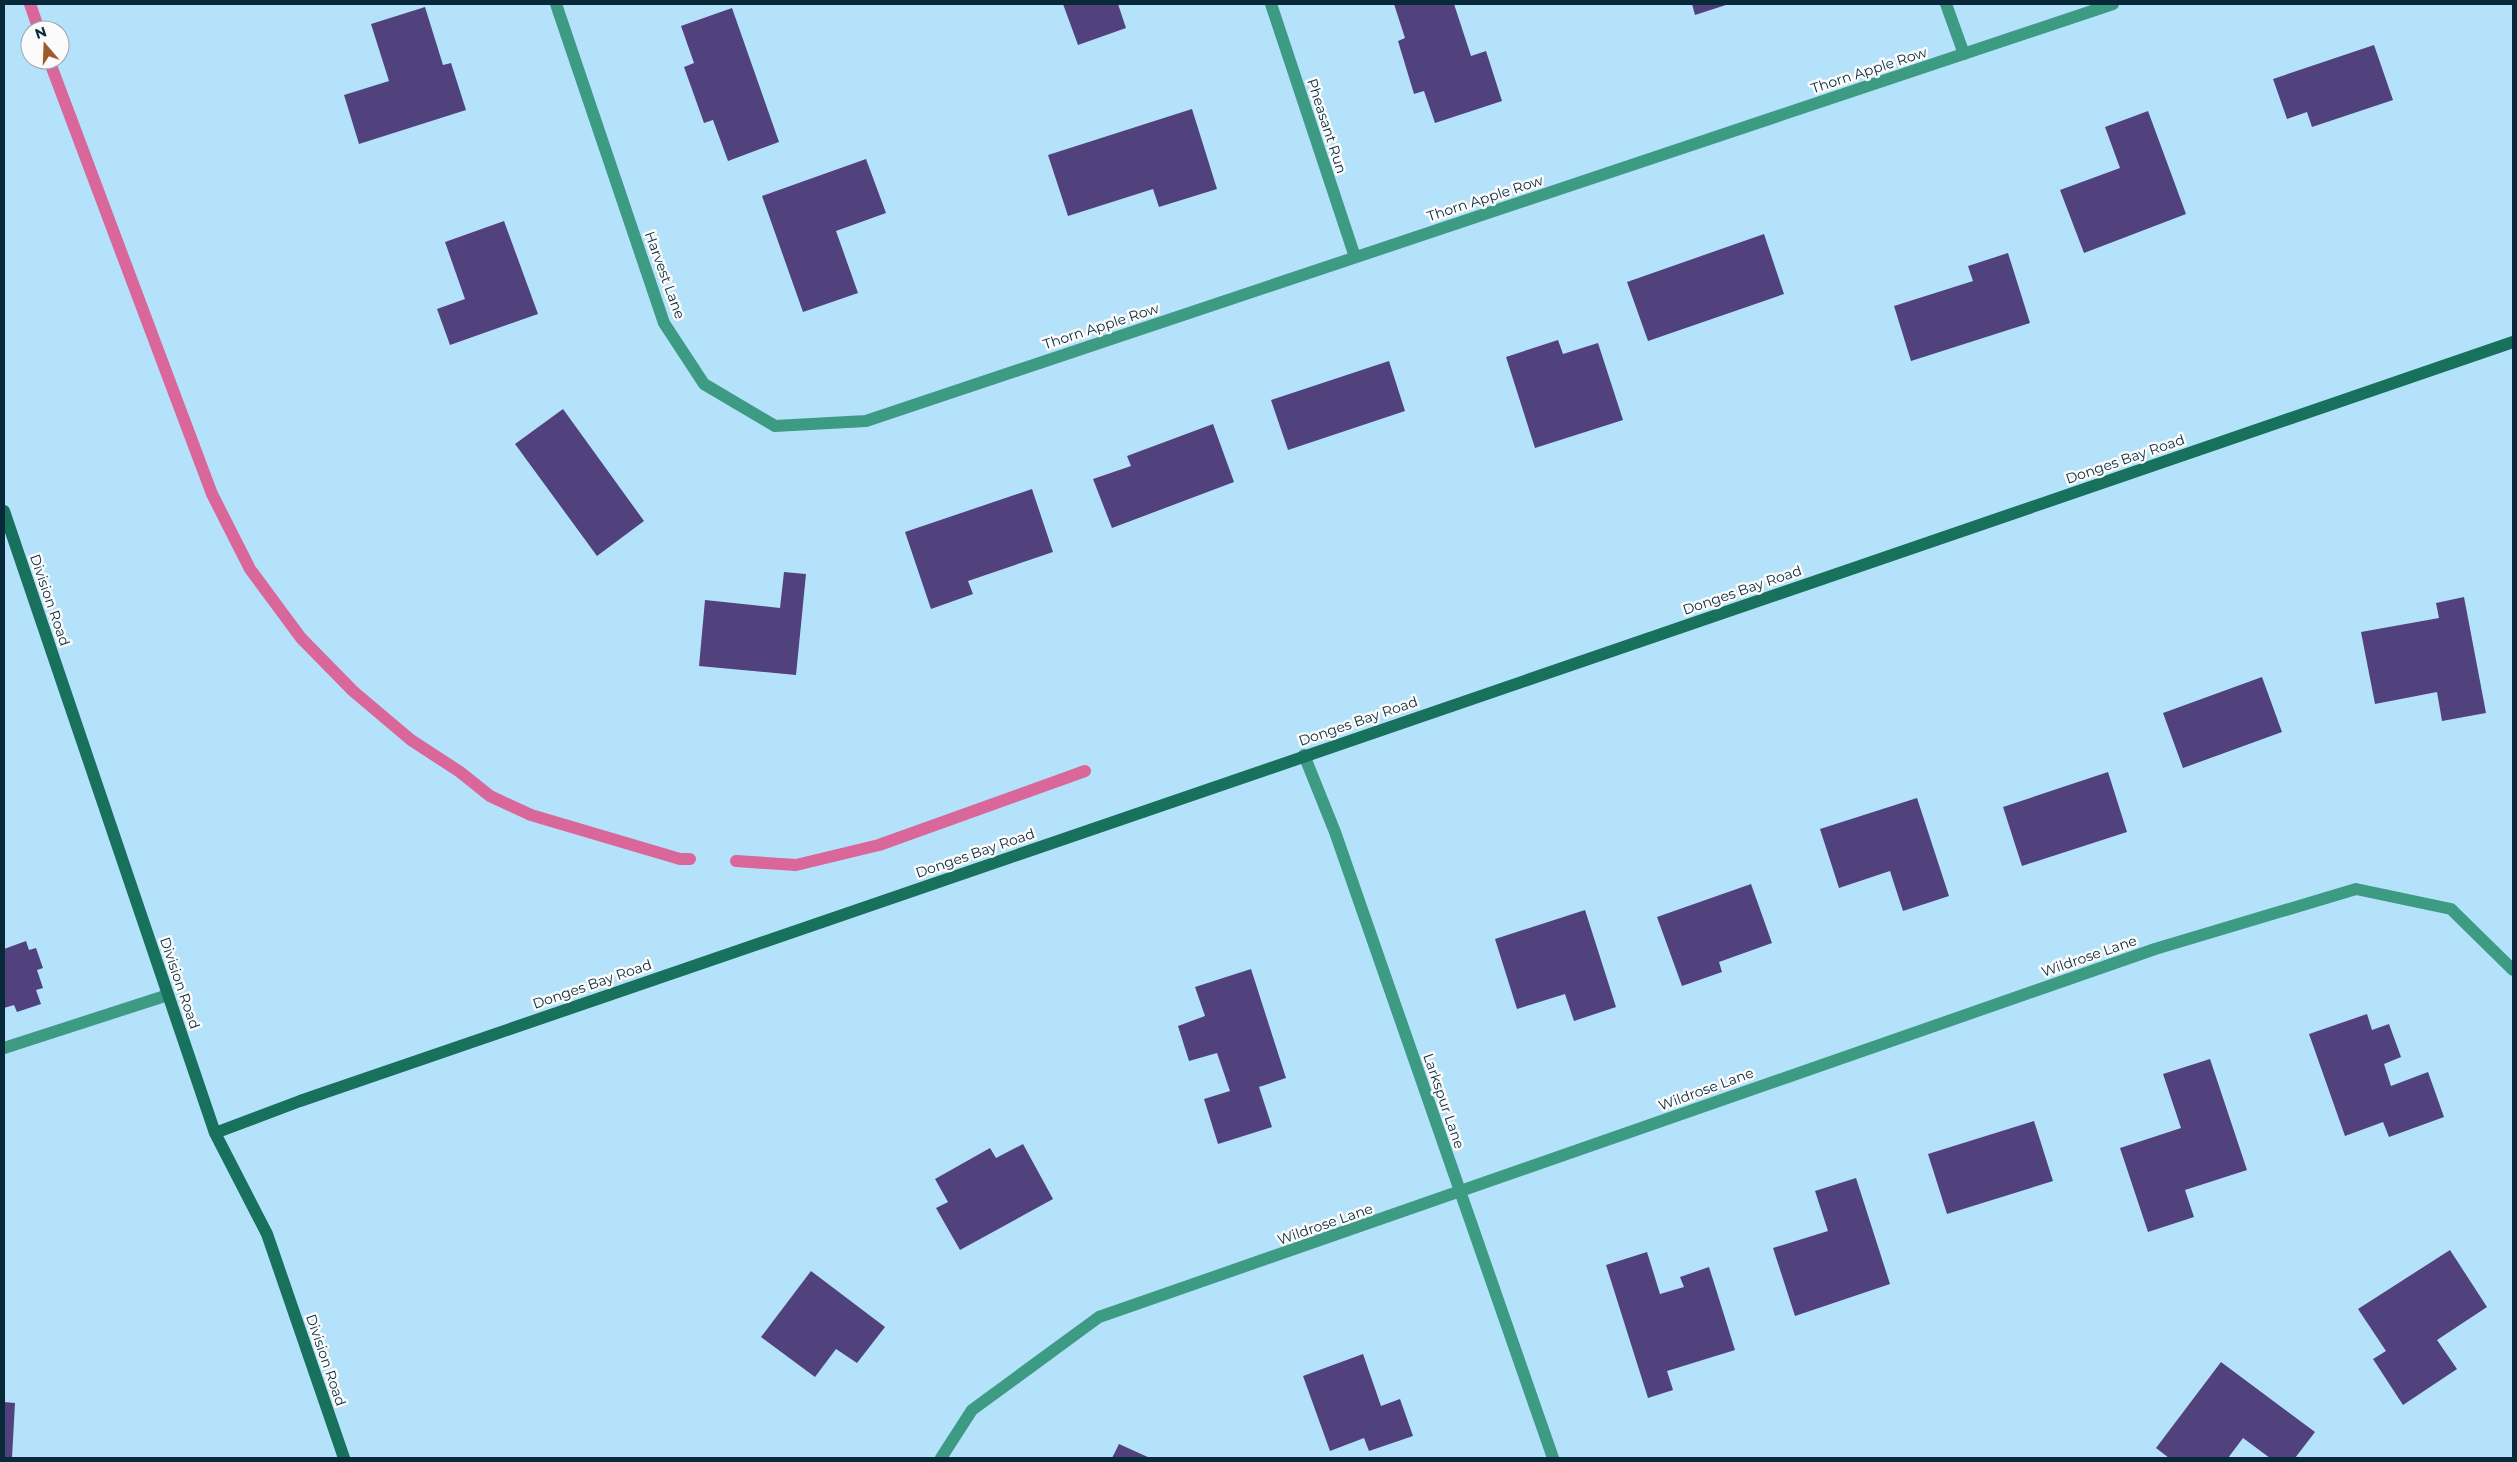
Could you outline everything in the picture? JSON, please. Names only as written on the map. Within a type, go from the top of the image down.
[{"type":"street","name":"Harvest Lane","points":[[556,4],[664,323],[704,384],[775,426],[866,421]]},
{"type":"street","name":"Pheasant Run","points":[[1271,4],[1355,257]]},
{"type":"street","points":[[1946,4],[1964,54]]},
{"type":"street","name":"Thorn Apple Row","points":[[866,421],[2112,4]]},
{"type":"street","name":"Donges Bay Road","points":[[215,1133],[300,1101],[1304,755],[2513,342]]},
{"type":"street","name":"Division Road","points":[[4,511],[215,1133],[267,1234],[344,1458]]},
{"type":"street","name":"Larkspur Lane","points":[[1304,755],[1335,832],[1553,1458]]},
{"type":"street","name":"Wildrose Lane","points":[[941,1458],[972,1410],[1099,1317],[1460,1193],[1774,1080],[2155,949],[2356,889],[2451,909],[2513,970]]},
{"type":"street","points":[[4,1048],[168,995]]},
{"type":"building","points":[[1063,4],[1118,4],[1126,28],[1078,45]]},
{"type":"building","points":[[1394,4],[1454,4],[1471,56],[1486,51],[1502,101],[1435,123],[1424,91],[1414,94],[1398,41],[1405,38]]},
{"type":"building","points":[[1692,4],[1729,4],[1695,15]]},
{"type":"building","points":[[425,7],[443,65],[451,63],[466,110],[359,144],[344,95],[389,81],[371,24]]},
{"type":"building","points":[[732,8],[779,142],[728,161],[713,120],[704,123],[684,67],[694,63],[681,26]]},
{"type":"building","points":[[2374,45],[2393,100],[2312,127],[2307,112],[2287,119],[2273,79]]},
{"type":"building","points":[[1192,109],[1217,189],[1159,207],[1153,189],[1068,216],[1048,155]]},
{"type":"building","points":[[2148,111],[2186,214],[2084,253],[2060,190],[2120,168],[2105,127]]},
{"type":"building","points":[[866,159],[886,213],[836,231],[858,293],[803,312],[762,196]]},
{"type":"building","points":[[504,221],[538,314],[450,345],[437,309],[465,299],[445,242]]},
{"type":"building","points":[[1764,234],[1784,294],[1648,341],[1627,282]]},
{"type":"building","points":[[2008,253],[2030,323],[1911,361],[1894,306],[1973,281],[1968,266]]},
{"type":"building","points":[[1558,340],[1563,354],[1598,343],[1623,420],[1535,448],[1506,357]]},
{"type":"building","points":[[1389,361],[1405,411],[1288,450],[1271,400]]},
{"type":"building","points":[[563,409],[644,521],[597,556],[515,444]]},
{"type":"building","points":[[1213,424],[1234,482],[1112,528],[1093,479],[1131,466],[1127,456]]},
{"type":"building","points":[[1032,489],[1053,552],[968,581],[973,594],[931,609],[905,532]]},
{"type":"building","points":[[784,572],[806,574],[796,675],[699,666],[705,600],[780,608]]},
{"type":"building","points":[[2464,597],[2486,713],[2442,721],[2437,692],[2375,704],[2361,632],[2439,618],[2436,603]]},
{"type":"building","points":[[2262,677],[2282,732],[2183,768],[2163,713]]},
{"type":"building","points":[[2108,772],[2127,832],[2022,866],[2003,807]]},
{"type":"building","points":[[1917,798],[1949,896],[1903,911],[1890,871],[1839,888],[1820,829]]},
{"type":"building","points":[[1751,884],[1772,943],[1719,962],[1722,972],[1682,986],[1657,917]]},
{"type":"building","points":[[1585,910],[1616,1007],[1574,1021],[1565,994],[1517,1009],[1495,939]]},
{"type":"building","points":[[26,941],[29,950],[36,948],[43,968],[37,970],[43,988],[36,990],[41,1004],[17,1012],[14,1005],[4,1008],[4,949]]},
{"type":"building","points":[[1251,969],[1286,1078],[1259,1087],[1272,1127],[1218,1144],[1204,1099],[1230,1091],[1217,1053],[1189,1061],[1178,1026],[1205,1016],[1195,987]]},
{"type":"building","points":[[2367,1014],[2372,1030],[2389,1024],[2401,1057],[2384,1064],[2391,1086],[2428,1072],[2444,1117],[2389,1137],[2383,1122],[2345,1136],[2309,1034]]},
{"type":"building","points":[[2210,1059],[2247,1170],[2185,1190],[2194,1217],[2148,1232],[2120,1148],[2181,1128],[2163,1074]]},
{"type":"building","points":[[2034,1121],[2053,1181],[1947,1214],[1928,1154]]},
{"type":"building","points":[[1023,1144],[1053,1199],[960,1250],[936,1208],[948,1202],[935,1179],[990,1148],[996,1158]]},
{"type":"building","points":[[1856,1178],[1890,1284],[1795,1316],[1773,1248],[1828,1231],[1815,1191]]},
{"type":"building","points":[[2450,1250],[2487,1307],[2437,1340],[2457,1369],[2403,1405],[2373,1359],[2386,1351],[2358,1309]]},
{"type":"building","points":[[1647,1252],[1660,1294],[1684,1287],[1680,1277],[1709,1267],[1735,1350],[1667,1371],[1673,1390],[1648,1398],[1606,1265]]},
{"type":"building","points":[[811,1271],[885,1327],[857,1363],[836,1349],[815,1377],[761,1337]]},
{"type":"building","points":[[1363,1354],[1381,1406],[1400,1399],[1413,1436],[1369,1451],[1364,1438],[1330,1451],[1303,1376]]},
{"type":"building","points":[[2221,1362],[2315,1432],[2295,1458],[2270,1458],[2243,1438],[2228,1458],[2169,1458],[2156,1448]]},
{"type":"building","points":[[4,1402],[15,1403],[12,1458],[4,1458]]},
{"type":"building","points":[[1119,1444],[1150,1458],[1112,1458]]},
{"type":"waterway","points":[[30,4],[36,20]]},
{"type":"waterway","points":[[53,70],[212,494],[250,569],[301,638],[353,691],[411,740],[460,772],[490,796],[531,815],[680,859],[690,859]]},
{"type":"waterway","points":[[736,861],[796,865],[879,845],[1085,771]]}]
